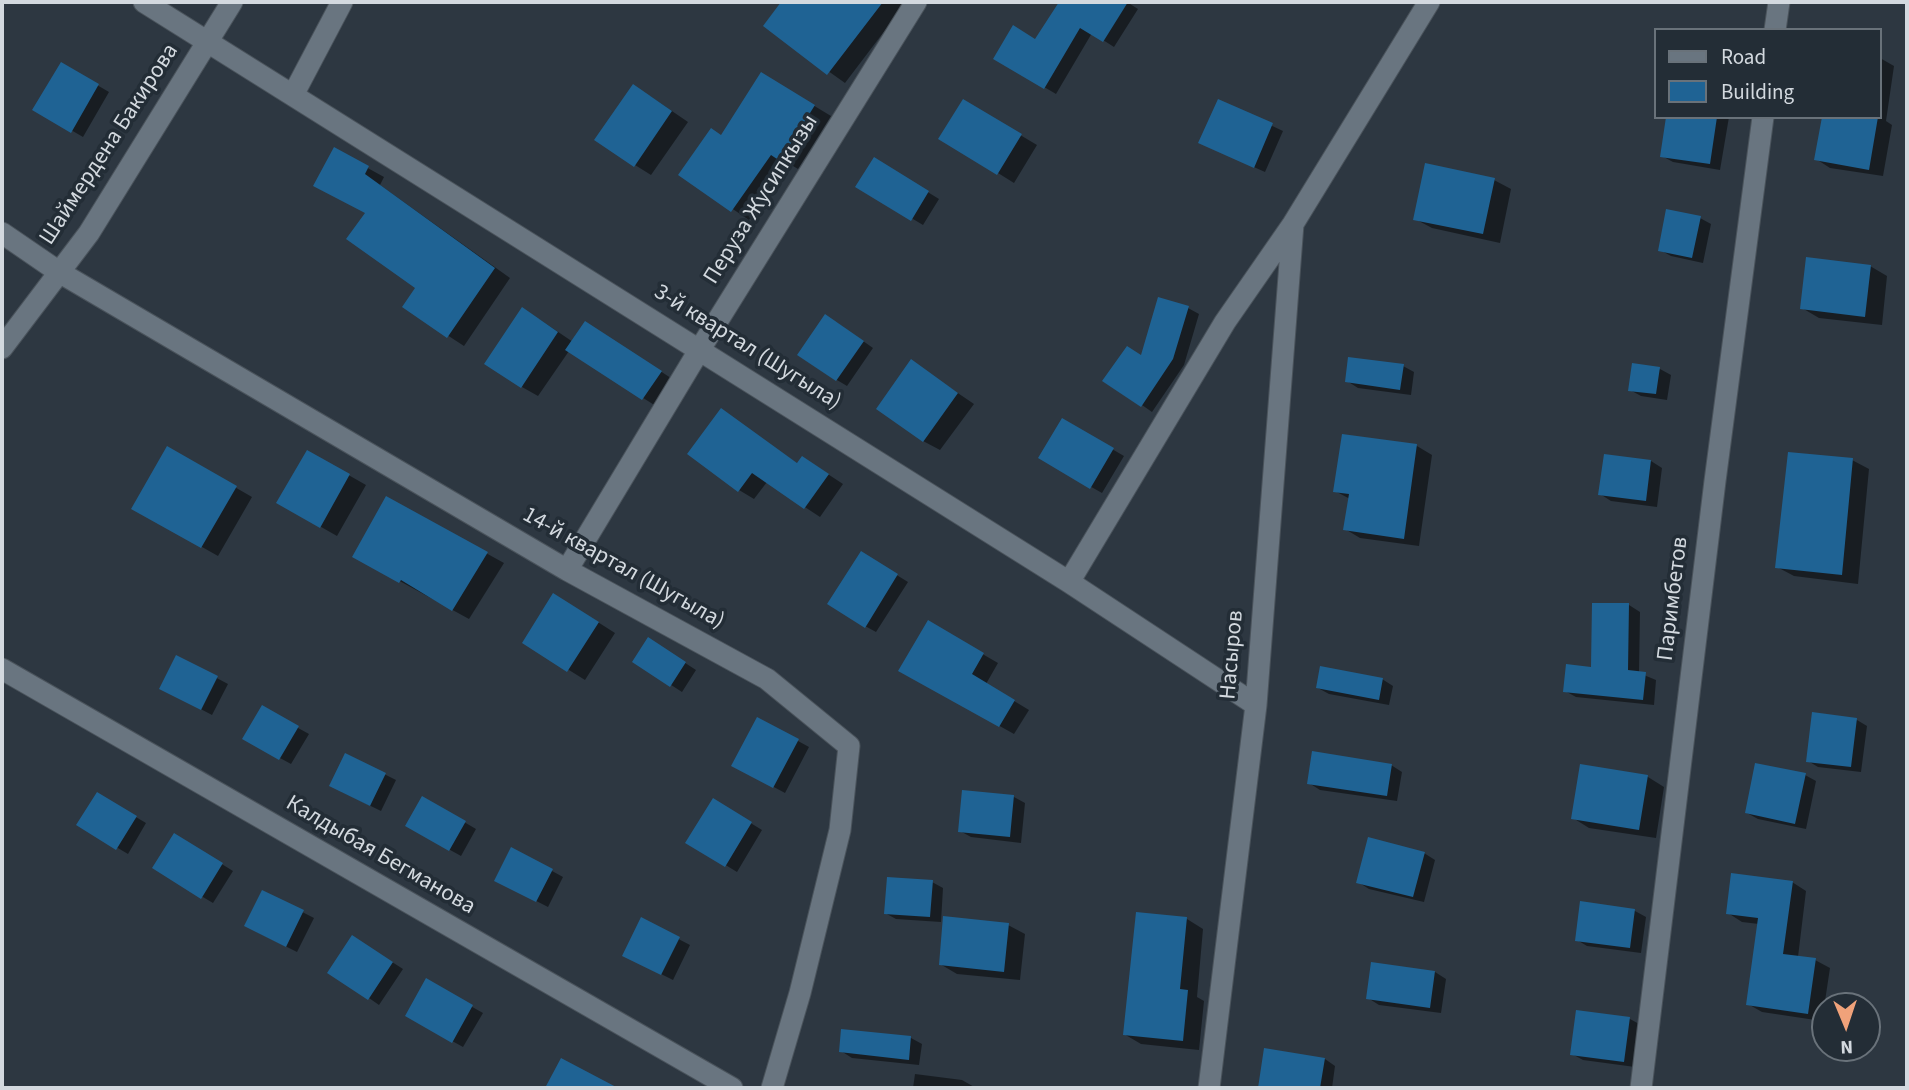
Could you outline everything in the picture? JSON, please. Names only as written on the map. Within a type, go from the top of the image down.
[{"type":"street","name":"3-й квартал (Шугыла)","points":[[144,2],[1069,582],[1256,705]]},
{"type":"street","name":"Шаймердена Бакирова","points":[[2,348],[89,233],[232,2]]},
{"type":"street","points":[[293,95],[342,2]]},
{"type":"street","name":"Перуза Жусипкызы","points":[[567,570],[700,349],[916,2]]},
{"type":"street","points":[[1069,582],[1225,322],[1293,223],[1429,2]]},
{"type":"street","points":[[1775,28],[1779,2]]},
{"type":"street","name":"Паримбетов","points":[[1641,1088],[1713,494],[1763,119]]},
{"type":"street","name":"Насыров","points":[[1209,1088],[1256,705],[1293,223]]},
{"type":"street","name":"14-й квартал (Шугыла)","points":[[2,233],[59,272],[567,570],[767,679],[849,746],[840,830],[800,993],[772,1088]]},
{"type":"street","name":"Калдыбая Бегманова","points":[[2,669],[732,1088]]},
{"type":"building","points":[[781,2],[883,2],[827,75],[763,26]]},
{"type":"building","points":[[1059,2],[1128,2],[1103,42],[1080,28],[1044,89],[993,59],[1013,25],[1035,39]]},
{"type":"building","points":[[61,62],[99,84],[71,133],[32,110]]},
{"type":"building","points":[[761,72],[815,105],[780,161],[771,155],[731,212],[678,175],[711,128],[721,135]]},
{"type":"building","points":[[633,84],[672,111],[634,167],[594,140]]},
{"type":"building","points":[[963,99],[1022,134],[997,175],[938,139]]},
{"type":"building","points":[[1218,99],[1273,123],[1254,168],[1198,143]]},
{"type":"building","points":[[1666,119],[1717,119],[1710,164],[1660,157]]},
{"type":"building","points":[[1822,119],[1878,119],[1869,170],[1814,160]]},
{"type":"building","points":[[334,147],[369,166],[365,174],[495,268],[447,338],[402,307],[415,288],[346,239],[365,213],[313,186]]},
{"type":"building","points":[[874,157],[929,191],[911,221],[855,187]]},
{"type":"building","points":[[1425,163],[1495,178],[1483,234],[1413,220]]},
{"type":"building","points":[[1666,209],[1701,216],[1692,258],[1658,251]]},
{"type":"building","points":[[1806,257],[1871,265],[1865,317],[1800,309]]},
{"type":"building","points":[[1158,297],[1189,306],[1173,359],[1141,407],[1102,381],[1127,346],[1141,355]]},
{"type":"building","points":[[522,307],[558,332],[521,388],[484,364]]},
{"type":"building","points":[[825,314],[864,341],[836,381],[797,355]]},
{"type":"building","points":[[585,321],[662,371],[642,400],[565,350]]},
{"type":"building","points":[[1348,357],[1404,364],[1400,390],[1345,382]]},
{"type":"building","points":[[911,359],[958,393],[923,442],[876,409]]},
{"type":"building","points":[[1632,363],[1660,367],[1656,394],[1628,391]]},
{"type":"building","points":[[721,408],[797,463],[802,456],[829,474],[804,509],[752,473],[738,492],[687,454]]},
{"type":"building","points":[[1062,418],[1114,448],[1090,489],[1038,458]]},
{"type":"building","points":[[1342,434],[1417,444],[1404,539],[1343,530],[1349,494],[1333,492]]},
{"type":"building","points":[[167,446],[237,486],[201,548],[131,509]]},
{"type":"building","points":[[307,450],[350,474],[320,528],[276,503]]},
{"type":"building","points":[[1788,452],[1853,458],[1842,575],[1775,568]]},
{"type":"building","points":[[1604,454],[1651,460],[1646,501],[1598,495]]},
{"type":"building","points":[[386,496],[488,552],[452,611],[401,580],[399,583],[352,557]]},
{"type":"building","points":[[861,551],[898,574],[865,628],[827,604]]},
{"type":"building","points":[[553,593],[599,622],[567,672],[522,643]]},
{"type":"building","points":[[1592,603],[1629,603],[1628,670],[1646,672],[1643,700],[1563,692],[1566,664],[1591,667]]},
{"type":"building","points":[[928,620],[984,653],[972,674],[1015,700],[999,727],[898,671]]},
{"type":"building","points":[[648,637],[686,662],[670,687],[632,662]]},
{"type":"building","points":[[176,655],[218,676],[201,710],[159,689]]},
{"type":"building","points":[[1320,666],[1383,678],[1379,700],[1316,688]]},
{"type":"building","points":[[262,705],[299,726],[279,760],[242,739]]},
{"type":"building","points":[[1812,712],[1857,718],[1851,767],[1806,762]]},
{"type":"building","points":[[757,717],[799,739],[773,788],[731,766]]},
{"type":"building","points":[[1312,751],[1392,764],[1387,796],[1307,784]]},
{"type":"building","points":[[345,753],[386,773],[370,806],[329,786]]},
{"type":"building","points":[[1755,763],[1806,773],[1795,824],[1745,813]]},
{"type":"building","points":[[1580,764],[1648,775],[1639,830],[1571,819]]},
{"type":"building","points":[[962,790],[1014,795],[1010,837],[958,832]]},
{"type":"building","points":[[97,792],[137,816],[116,850],[76,825]]},
{"type":"building","points":[[422,796],[466,821],[449,851],[405,826]]},
{"type":"building","points":[[713,798],[752,822],[725,867],[685,843]]},
{"type":"building","points":[[174,833],[223,863],[201,899],[152,868]]},
{"type":"building","points":[[1368,837],[1425,852],[1413,897],[1356,883]]},
{"type":"building","points":[[511,847],[553,869],[536,902],[494,881]]},
{"type":"building","points":[[1731,873],[1793,881],[1783,954],[1816,958],[1808,1014],[1746,1005],[1758,918],[1726,914]]},
{"type":"building","points":[[887,877],[933,880],[930,917],[884,914]]},
{"type":"building","points":[[262,890],[304,910],[286,947],[244,926]]},
{"type":"building","points":[[1580,901],[1635,909],[1630,948],[1575,941]]},
{"type":"building","points":[[1136,912],[1187,917],[1180,989],[1188,990],[1183,1041],[1123,1035]]},
{"type":"building","points":[[943,916],[1009,923],[1004,972],[939,965]]},
{"type":"building","points":[[641,917],[680,937],[661,975],[622,956]]},
{"type":"building","points":[[352,935],[393,962],[368,1000],[327,973]]},
{"type":"building","points":[[1371,962],[1435,971],[1430,1008],[1366,999]]},
{"type":"building","points":[[426,978],[473,1005],[452,1043],[405,1016]]},
{"type":"building","points":[[1576,1010],[1630,1017],[1624,1062],[1570,1055]]},
{"type":"building","points":[[841,1029],[911,1036],[909,1060],[839,1052]]},
{"type":"building","points":[[1264,1048],[1325,1058],[1320,1088],[1258,1088]]},
{"type":"building","points":[[561,1058],[618,1088],[545,1088]]}]
